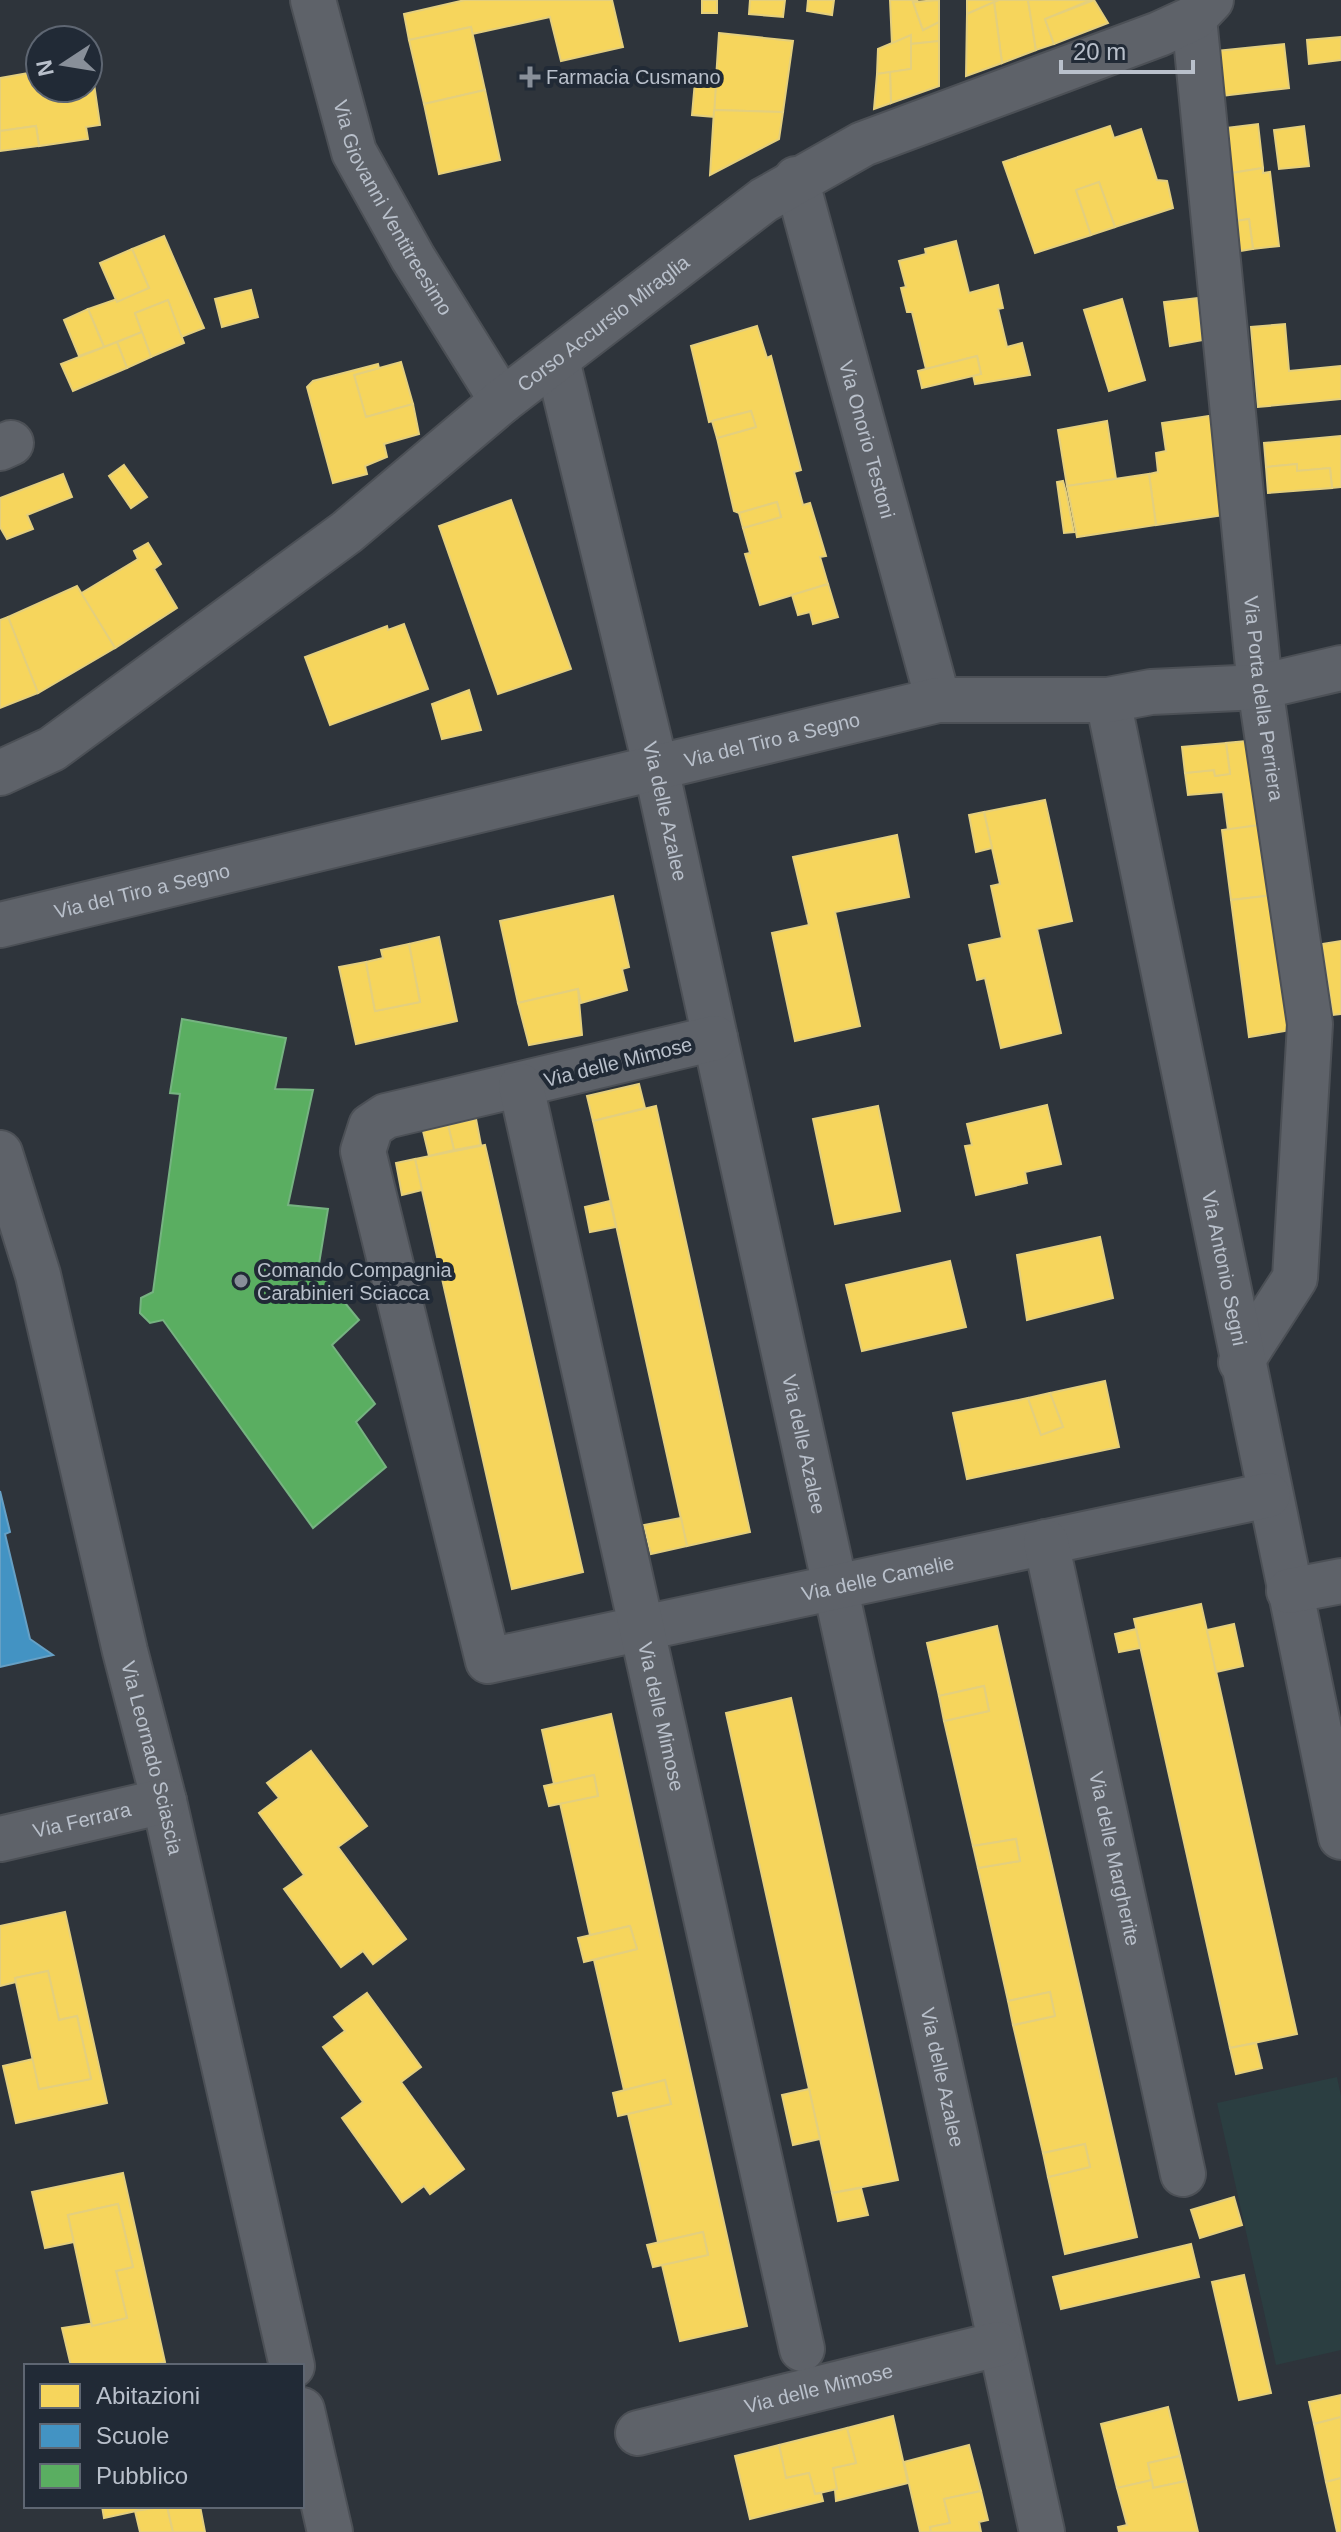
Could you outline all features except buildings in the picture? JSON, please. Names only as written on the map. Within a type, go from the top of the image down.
[{"type":"street","name":"Via Giovanni Ventitreesimo","points":[[313,0],[354,152],[413,258],[502,401]]},
{"type":"street","name":"Corso Accursio Miraglia","points":[[0,773],[52,749],[347,532],[502,401],[780,189],[863,144],[1159,34],[1202,9]]},
{"type":"street","name":"Via Porta della Perriera","points":[[1202,9],[1260,687],[1310,1024],[1295,1278],[1241,1362]]},
{"type":"street","name":"Via Onorio Testoni","points":[[780,189],[938,700]]},
{"type":"street","name":"Via delle Azalee","points":[[557,360],[656,768],[998,2344],[1042,2532]]},
{"type":"street","name":"Via del Tiro a Segno","points":[[8,920],[938,700],[1108,700],[1151,692],[1260,687],[1341,668]]},
{"type":"street","name":"Via Antonio Segni","points":[[1108,700],[1268,1495],[1341,1837]]},
{"type":"street","name":"Via delle Mimose","points":[[488,1661],[363,1151],[371,1126],[386,1116],[715,1038]]},
{"type":"street","name":"Via delle Mimose","points":[[521,1086],[802,2349]]},
{"type":"street","name":"Via Leornado Sciascia","points":[[0,1153],[38,1275],[125,1651],[164,1801],[292,2364]]},
{"type":"street","name":"Via delle Camelie","points":[[488,1661],[1268,1495]]},
{"type":"street","name":"Via delle Margherite","points":[[1046,1542],[1183,2174]]},
{"type":"street","points":[[1289,1591],[1341,1581]]},
{"type":"street","name":"Via Ferrara","points":[[0,1839],[164,1801]]},
{"type":"street","name":"Via delle Mimose","points":[[638,2433],[998,2344]]},
{"type":"street","points":[[304,2419],[330,2532]]},
{"type":"shaded area","points":[[1337,2077],[1341,2096],[1341,2350],[1276,2365],[1217,2103]]},
{"type":"place","name":"Farmacia Cusmano","points":[[530,77]]},
{"type":"place","name":"Comando Compagnia Carabinieri Sciacca","points":[[241,1281]]}]
